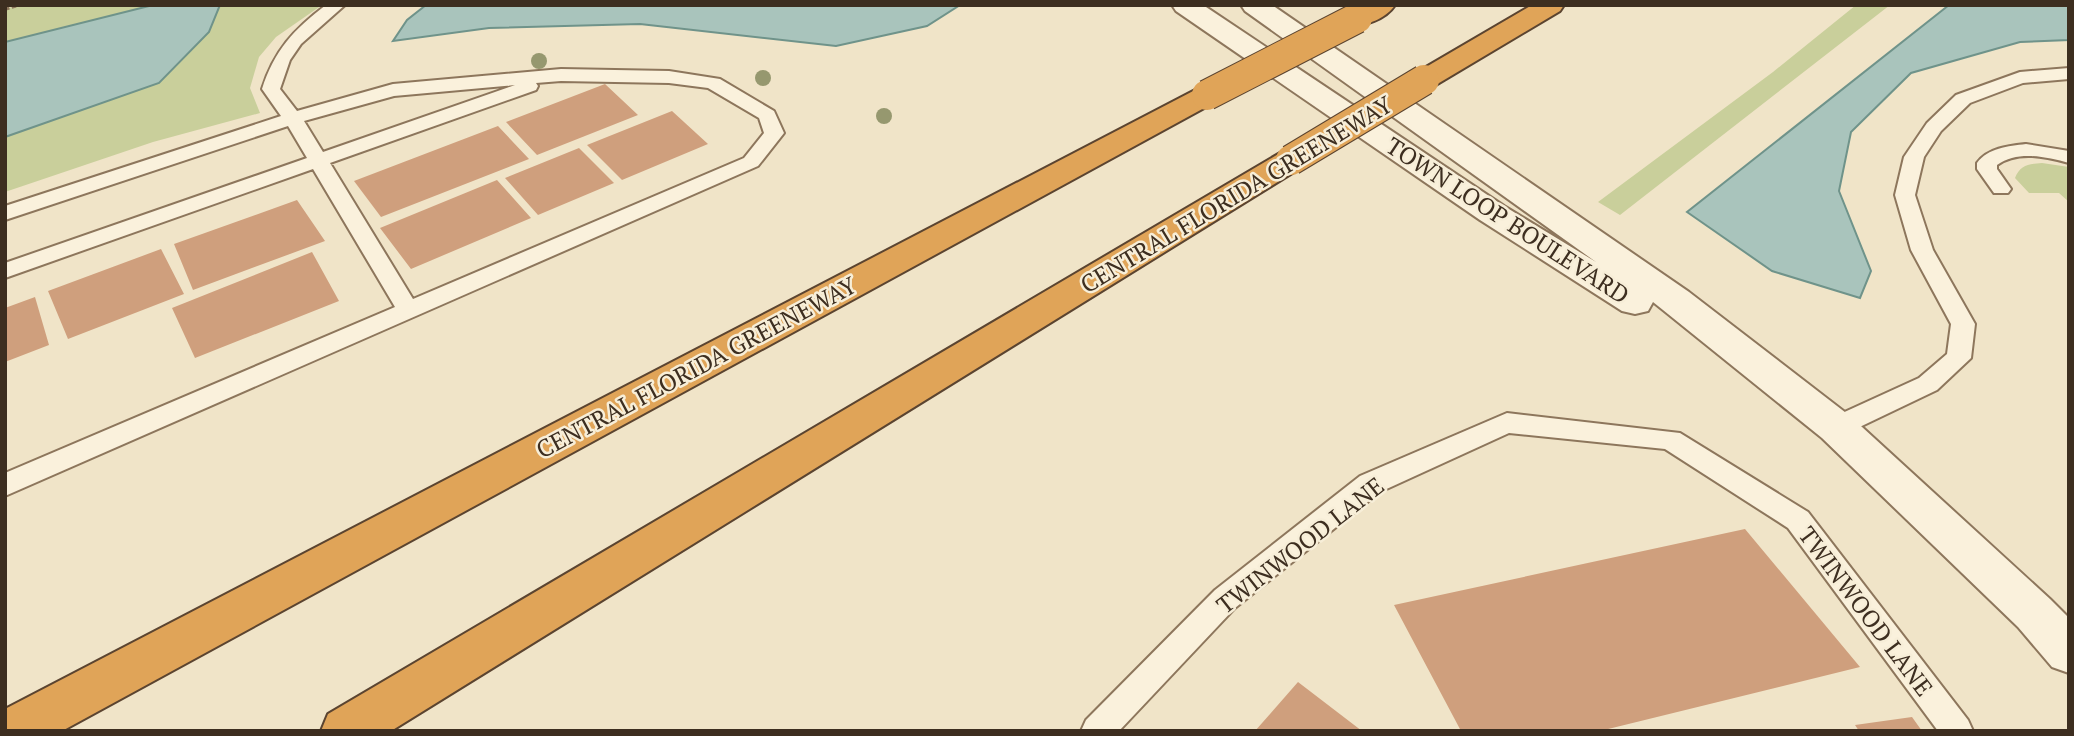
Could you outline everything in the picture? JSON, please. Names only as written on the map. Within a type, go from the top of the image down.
[{"type":"highway","name":"CENTRAL FLORIDA GREENEWAY","points":[[346,731],[1551,5]]},
{"type":"highway","name":"CENTRAL FLORIDA GREENEWAY","points":[[13,731],[1207,95],[1369,12]]},
{"type":"street","name":"TOWN LOOP BOULEVARD","points":[[1185,5],[1492,213],[1836,427]]},
{"type":"street","name":"TOWN LOOP BOULEVARD","points":[[1254,5],[1676,301],[1836,427],[2034,613],[2069,652]]},
{"type":"lane","points":[[337,5],[293,39],[278,64],[271,89],[293,118],[408,310]]},
{"type":"lane","points":[[1836,427],[1928,383],[1959,358],[1964,324],[1922,250],[1905,195],[1914,157],[1920,147],[1934,127],[1963,99],[2020,78],[2069,73]]},
{"type":"lane","points":[[5,271],[561,75]]},
{"type":"lane","points":[[5,213],[293,118],[393,90],[561,75],[669,78],[713,83],[766,115],[774,133],[751,162],[5,485]]},
{"type":"lane","points":[[2001,189],[1987,169],[1987,163],[1999,155],[2041,152],[2069,157]]},
{"type":"lane","name":"TWINWOOD LANE","points":[[1097,731],[1226,599],[1370,484],[1507,423],[1671,440],[1798,520],[1957,731]]},
{"type":"path","points":[[5,9],[19,5]]},
{"type":"green space","points":[[19,5],[322,5],[276,37],[259,57],[250,88],[260,113],[153,142],[5,192],[5,9]]},
{"type":"green space","points":[[1856,5],[1890,5],[1620,215],[1598,202],[1773,72]]},
{"type":"green space","points":[[2042,163],[2069,167],[2069,202],[2059,193],[2029,193],[2015,178],[2025,166]]},
{"type":"water","points":[[153,5],[220,5],[209,32],[159,83],[5,137],[5,42]]},
{"type":"water","points":[[426,5],[960,5],[927,26],[836,46],[640,24],[489,28],[393,41],[407,20]]},
{"type":"water","points":[[1949,5],[2069,5],[2069,40],[2020,42],[1911,73],[1851,132],[1839,191],[1871,271],[1860,298],[1772,271],[1687,212]]},
{"type":"building","points":[[605,84],[638,115],[537,155],[506,122]]},
{"type":"building","points":[[672,111],[708,144],[622,180],[587,145]]},
{"type":"building","points":[[498,126],[529,159],[381,217],[354,181]]},
{"type":"building","points":[[579,148],[614,183],[538,215],[505,178]]},
{"type":"building","points":[[497,180],[531,218],[411,269],[380,228]]},
{"type":"building","points":[[297,200],[325,241],[193,290],[174,244]]},
{"type":"building","points":[[161,249],[184,294],[68,339],[48,291]]},
{"type":"building","points":[[312,252],[339,301],[195,358],[172,308]]},
{"type":"building","points":[[35,297],[49,345],[5,362],[5,308]]},
{"type":"building","points":[[1745,529],[1860,667],[1600,731],[1461,731],[1394,605]]},
{"type":"building","points":[[1298,682],[1362,731],[1255,731]]},
{"type":"building","points":[[1912,717],[1922,731],[1859,731],[1855,725]]}]
